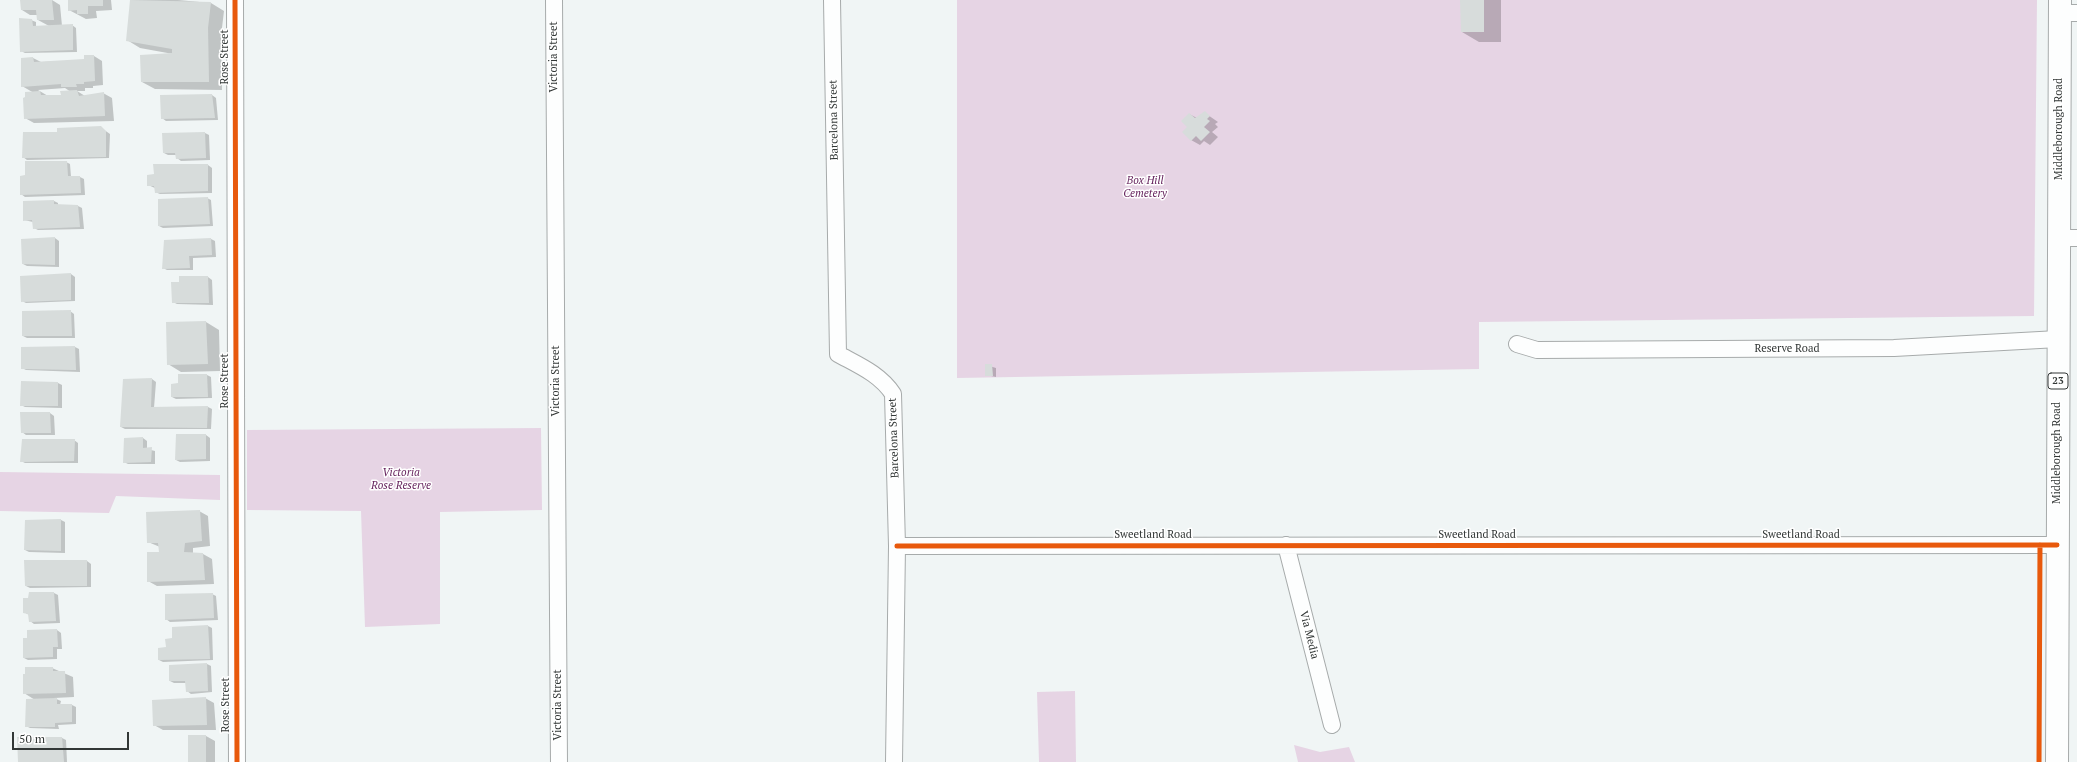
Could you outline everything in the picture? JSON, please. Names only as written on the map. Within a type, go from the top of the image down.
[{"type":"main road","name":"Middleborough Road","points":[[2057,762],[2058,339],[2068,238],[2066,9]]},
{"type":"street","name":"Rose Street","points":[[235,0],[237,762]]},
{"type":"street","name":"Victoria Street","points":[[554,0],[559,762]]},
{"type":"street","name":"Barcelona Street","points":[[832,0],[838,354],[878,377],[886,383],[893,394],[897,546],[894,762]]},
{"type":"street","name":"Reserve Road","points":[[1517,344],[1537,350],[1886,348],[2058,339]]},
{"type":"street","name":"Via Media","points":[[1286,545],[1332,725]]},
{"type":"street","name":"Sweetland Road","points":[[897,546],[2057,545]]},
{"type":"green space","name":"Box Hill Cemetery","points":[[957,0],[2037,0],[2034,316],[1479,322],[1479,369],[957,378]]},
{"type":"green space","name":"Victoria Rose Reserve","points":[[541,428],[542,510],[440,512],[440,624],[365,627],[361,511],[247,510],[247,430]]},
{"type":"green space","points":[[0,472],[220,475],[220,500],[116,496],[109,513],[0,511]]},
{"type":"green space","points":[[1075,691],[1076,762],[1039,762],[1037,692]]},
{"type":"green space","points":[[1294,745],[1320,752],[1349,747],[1355,762],[1298,762]]},
{"type":"building","points":[[20,0],[52,0],[54,20],[37,20],[36,10],[21,10]]},
{"type":"building","points":[[68,0],[103,0],[103,6],[88,6],[88,14],[77,14],[77,10],[68,11]]},
{"type":"building","points":[[130,0],[211,2],[208,28],[209,82],[141,82],[140,55],[172,53],[172,49],[126,41]]},
{"type":"building","points":[[1460,0],[1484,0],[1484,32],[1461,32]]},
{"type":"building","points":[[19,18],[32,19],[33,26],[73,24],[73,50],[20,52]]},
{"type":"building","points":[[84,55],[94,55],[95,81],[84,82],[84,84],[76,84],[77,87],[61,87],[61,84],[21,87],[21,58],[33,57],[34,62],[84,59]]},
{"type":"building","points":[[77,90],[79,96],[104,92],[105,116],[24,119],[23,98],[25,97],[25,92],[40,91],[41,95],[61,95],[60,91]]},
{"type":"building","points":[[212,94],[215,118],[161,119],[160,95]]},
{"type":"building","points":[[1205,111],[1210,116],[1207,119],[1210,121],[1204,127],[1210,132],[1201,141],[1196,136],[1191,141],[1182,132],[1187,127],[1181,121],[1189,113],[1195,118]]},
{"type":"building","points":[[101,126],[106,131],[106,157],[22,158],[23,132],[57,132],[57,128]]},
{"type":"building","points":[[205,132],[206,158],[176,159],[175,153],[163,153],[162,133]]},
{"type":"building","points":[[25,161],[67,161],[68,176],[80,176],[81,193],[20,195],[20,176],[25,175]]},
{"type":"building","points":[[153,164],[208,164],[208,191],[155,193],[154,186],[147,186],[147,175],[154,174]]},
{"type":"building","points":[[208,197],[210,224],[158,226],[158,199]]},
{"type":"building","points":[[54,200],[54,204],[78,205],[80,227],[33,229],[32,220],[23,221],[23,201]]},
{"type":"building","points":[[55,237],[55,265],[22,264],[21,239]]},
{"type":"building","points":[[211,238],[212,255],[189,256],[190,268],[162,269],[164,240]]},
{"type":"building","points":[[71,273],[71,300],[21,302],[20,276]]},
{"type":"building","points":[[179,276],[208,276],[209,303],[172,303],[171,282],[179,282]]},
{"type":"building","points":[[71,310],[72,336],[22,336],[22,311]]},
{"type":"building","points":[[206,321],[208,364],[167,365],[166,322]]},
{"type":"building","points":[[75,346],[76,370],[21,369],[21,347]]},
{"type":"building","points":[[985,364],[992,364],[993,376],[985,376]]},
{"type":"building","points":[[178,374],[207,374],[208,397],[171,397],[171,384],[178,383]]},
{"type":"building","points":[[152,378],[151,407],[208,406],[207,428],[120,427],[123,379]]},
{"type":"building","points":[[21,381],[58,382],[58,406],[20,406]]},
{"type":"building","points":[[20,412],[50,412],[51,433],[21,433]]},
{"type":"building","points":[[176,434],[206,434],[206,459],[175,460]]},
{"type":"building","points":[[143,437],[143,448],[152,447],[151,462],[123,463],[124,438]]},
{"type":"building","points":[[22,439],[75,439],[74,461],[20,462]]},
{"type":"building","points":[[200,510],[202,541],[185,543],[184,552],[203,553],[205,580],[147,582],[147,552],[159,552],[158,543],[147,543],[146,512]]},
{"type":"building","points":[[61,519],[61,551],[24,550],[25,520]]},
{"type":"building","points":[[24,560],[87,560],[87,586],[25,586]]},
{"type":"building","points":[[29,592],[54,592],[56,621],[29,622],[28,614],[23,613],[23,598],[28,598]]},
{"type":"building","points":[[213,593],[214,618],[165,620],[165,594]]},
{"type":"building","points":[[208,625],[210,659],[158,660],[158,648],[166,647],[165,639],[172,638],[172,627]]},
{"type":"building","points":[[57,629],[58,647],[53,647],[53,657],[23,658],[23,638],[27,638],[27,630]]},
{"type":"building","points":[[207,663],[208,691],[186,692],[185,681],[169,681],[169,665]]},
{"type":"building","points":[[25,667],[53,667],[53,671],[65,671],[66,693],[23,694],[23,674],[25,674]]},
{"type":"building","points":[[206,697],[207,725],[153,726],[152,700]]},
{"type":"building","points":[[57,698],[57,704],[72,704],[72,722],[55,723],[55,727],[25,727],[26,699]]},
{"type":"building","points":[[188,735],[206,735],[206,762],[188,762]]},
{"type":"building","points":[[17,737],[62,737],[64,762],[18,762]]},
{"type":"cycle path","points":[[235,0],[237,762]]},
{"type":"cycle path","points":[[2039,762],[2040,545]]},
{"type":"cycle path","points":[[897,546],[2057,545]]}]
